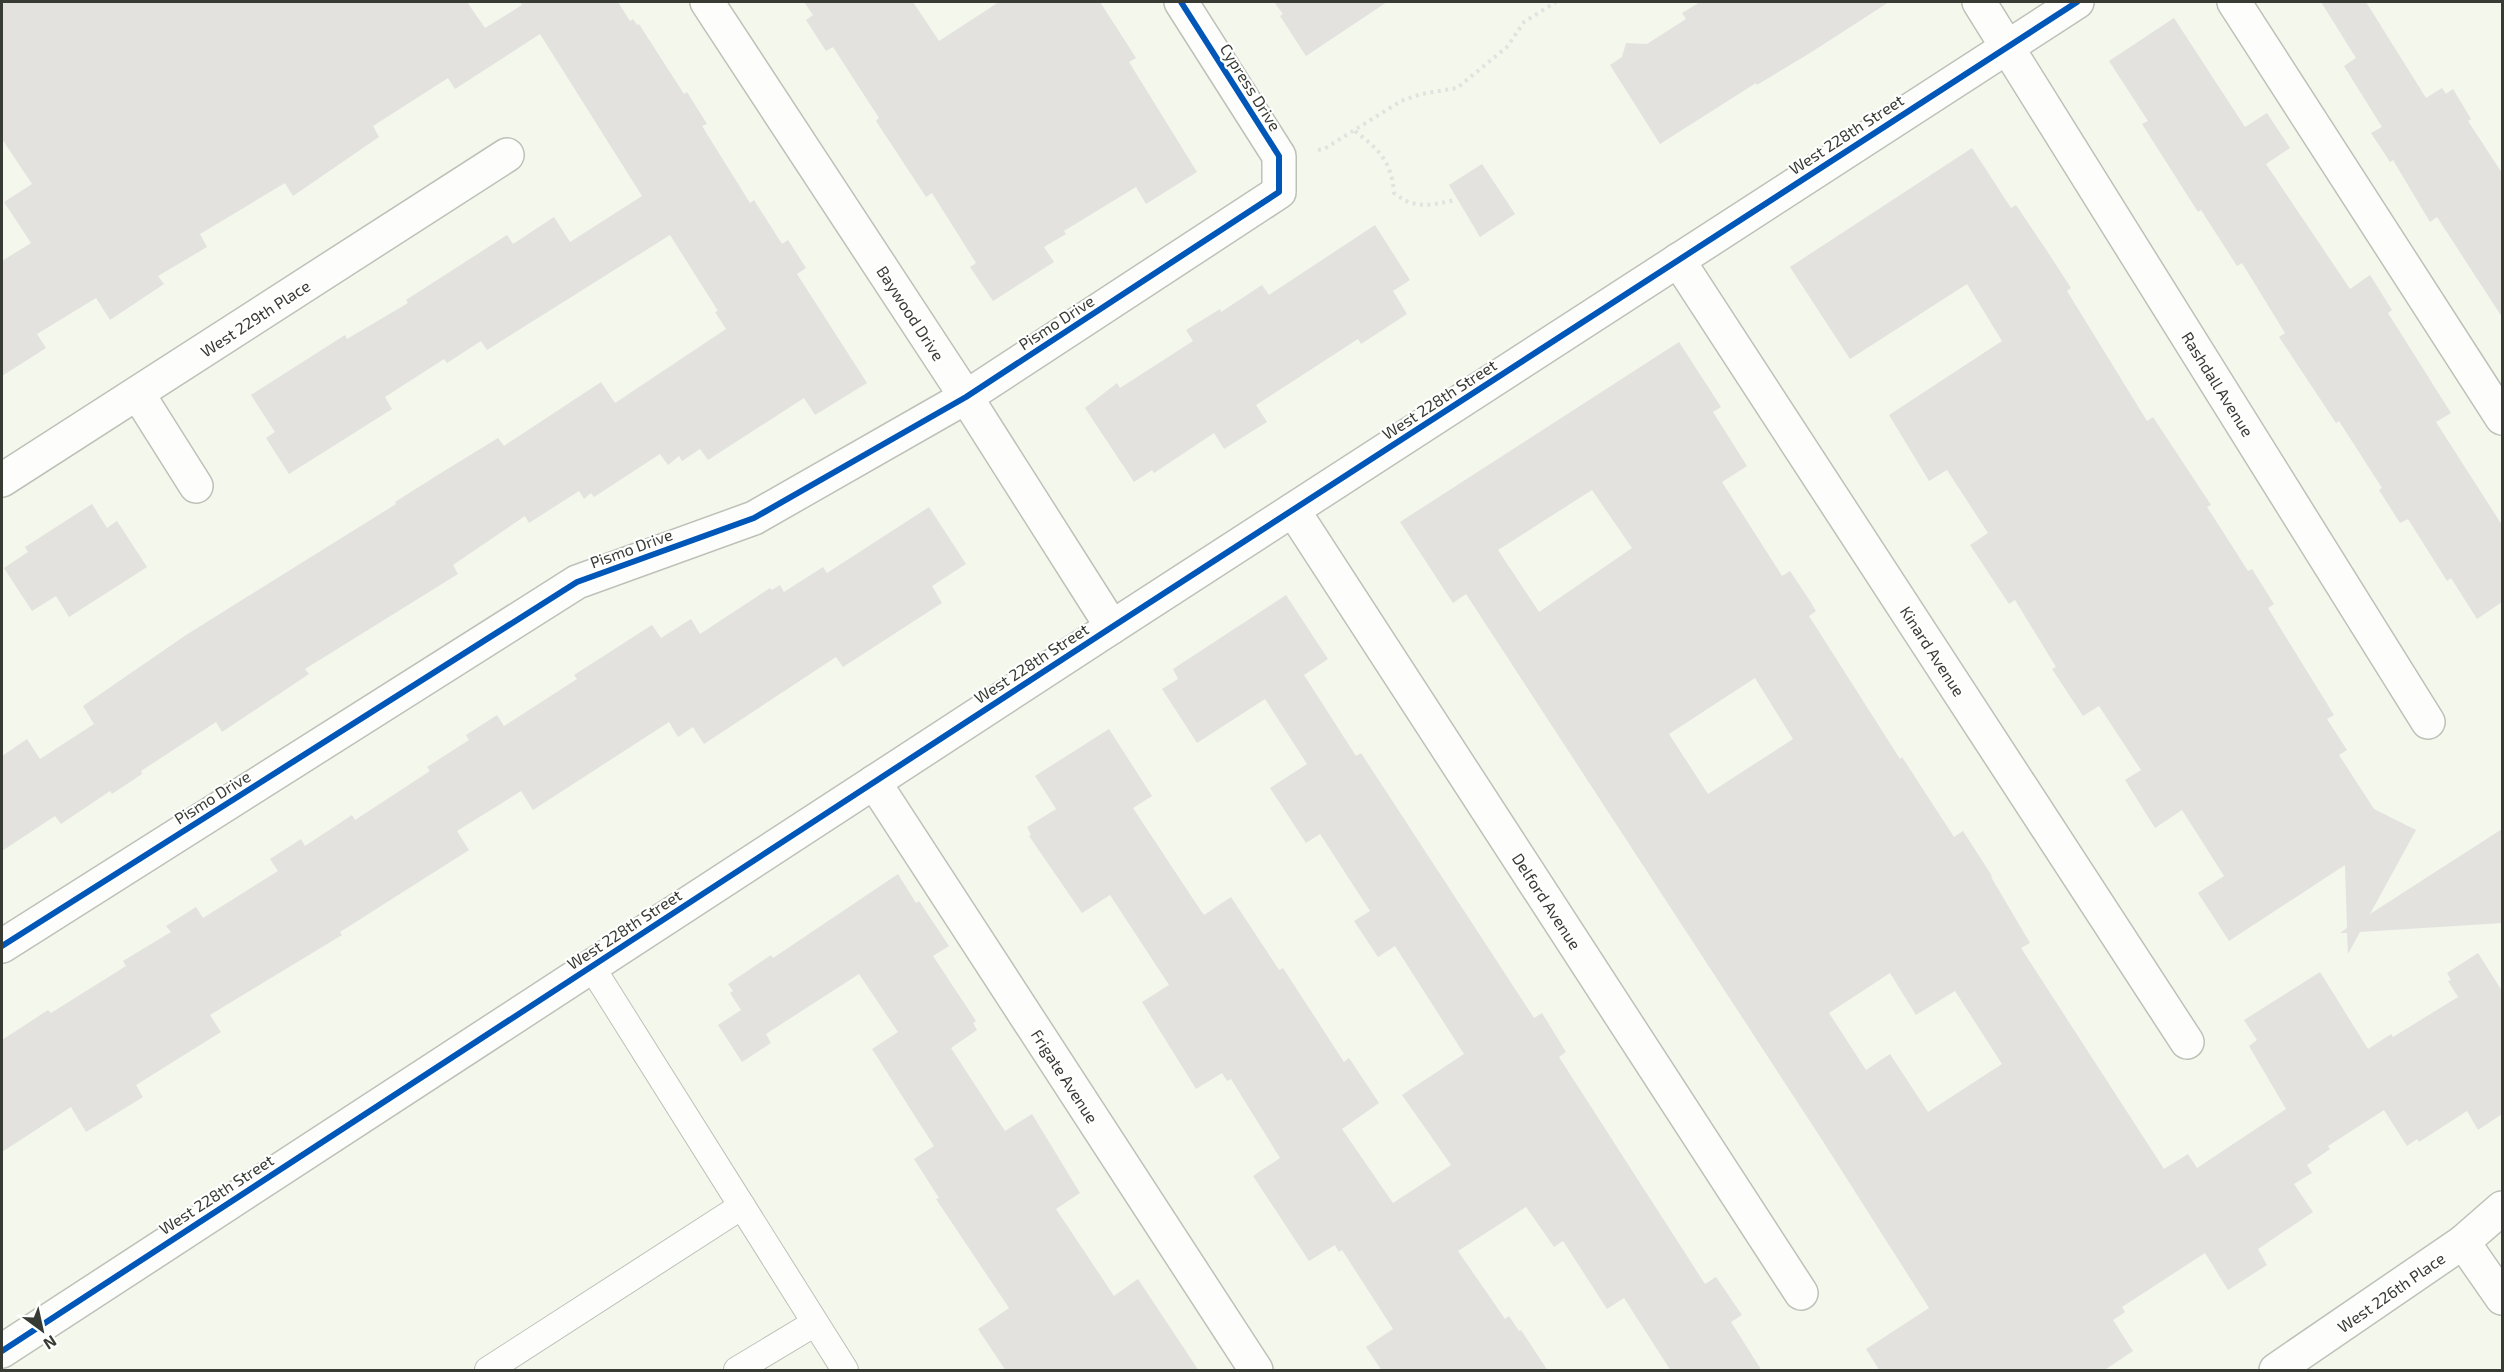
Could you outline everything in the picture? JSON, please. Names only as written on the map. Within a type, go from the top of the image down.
[{"type":"street","name":"Baywood Drive","points":[[707,2],[966,397],[1112,627]]},
{"type":"street","name":"Cypress Drive","points":[[1181,2],[1279,156],[1279,192]]},
{"type":"street","name":"Rashdall Avenue","points":[[1979,2],[2428,722]]},
{"type":"street","name":"West 228th Street","points":[[2,1351],[1112,627],[2077,2]]},
{"type":"street","points":[[2234,2],[2502,418]]},
{"type":"street","name":"West 229th Place","points":[[2,480],[507,155]]},
{"type":"street","name":"Pismo Drive","points":[[2,946],[578,582],[754,518],[966,397],[1279,192]]},
{"type":"street","name":"Kinard Avenue","points":[[1678,260],[2187,1042]]},
{"type":"street","points":[[138,394],[196,486]]},
{"type":"street","name":"Delford Avenue","points":[[1293,510],[1801,1293]]},
{"type":"street","name":"Frigate Avenue","points":[[874,782],[1256,1371]]},
{"type":"street","name":"West 226th Place","points":[[2276,1371],[2463,1242],[2502,1208]]},
{"type":"street","points":[[2463,1242],[2502,1298]]},
{"type":"lane","points":[[591,966],[845,1371]]},
{"type":"lane","points":[[488,1371],[742,1206]]},
{"type":"lane","points":[[737,1371],[815,1323]]},
{"type":"path","points":[[1279,156],[1324,149],[1401,101],[1421,94],[1457,88],[1507,47],[1524,22],[1556,2]]},
{"type":"path","points":[[1355,131],[1380,151],[1393,174],[1394,193],[1405,202],[1423,206],[1458,200]]},
{"type":"building","points":[[2,2],[467,2],[485,28],[522,5],[520,2],[618,2],[630,21],[633,19],[637,25],[639,24],[684,94],[687,92],[707,124],[702,126],[750,203],[754,200],[782,244],[788,240],[806,268],[797,274],[867,383],[815,415],[804,398],[708,460],[700,449],[682,461],[679,456],[668,465],[660,454],[594,497],[591,493],[584,499],[579,491],[529,523],[525,516],[453,565],[458,574],[305,669],[309,674],[222,732],[216,722],[141,771],[142,774],[112,794],[110,791],[61,824],[55,816],[2,851],[2,756],[27,739],[40,759],[94,724],[83,706],[186,635],[498,438],[504,446],[601,382],[615,403],[726,329],[715,312],[718,311],[670,235],[487,350],[481,341],[447,363],[444,359],[385,397],[392,409],[289,474],[266,438],[275,432],[251,395],[345,335],[347,339],[408,303],[406,300],[507,235],[513,244],[554,217],[570,242],[642,196],[540,34],[455,89],[448,78],[373,126],[379,137],[293,196],[285,183],[200,234],[207,247],[158,276],[164,284],[110,320],[96,298],[37,334],[46,348],[2,376],[2,261],[31,243],[4,202],[32,184],[2,139]]},
{"type":"building","points":[[804,2],[913,2],[939,41],[999,2],[1100,2],[1136,58],[1129,62],[1197,172],[1146,204],[1136,187],[1064,231],[1066,234],[1044,247],[1054,262],[993,301],[970,267],[976,263],[932,193],[926,197],[876,121],[879,118],[833,47],[826,51],[806,20],[813,15]]},
{"type":"building","points":[[1274,2],[1387,2],[1306,56],[1280,16],[1283,14]]},
{"type":"building","points":[[1700,2],[1889,2],[1660,144],[1610,65],[1622,57],[1626,43],[1647,44],[1686,19],[1682,13]]},
{"type":"building","points":[[2321,2],[2366,2],[2426,98],[2442,88],[2446,94],[2453,89],[2471,119],[2468,121],[2502,173],[2502,317],[2437,217],[2430,222],[2393,160],[2390,162],[2371,133],[2382,127],[2344,66],[2356,58]]},
{"type":"building","points":[[2174,18],[2245,127],[2267,113],[2290,148],[2266,164],[2350,289],[2370,275],[2392,310],[2388,313],[2451,413],[2436,422],[2502,525],[2502,602],[2477,619],[2451,578],[2447,581],[2408,519],[2400,523],[2379,490],[2382,488],[2339,421],[2336,423],[2279,337],[2285,333],[2242,263],[2237,266],[2201,210],[2198,212],[2142,124],[2148,121],[2109,61]]},
{"type":"building","points":[[1972,148],[2011,208],[2016,205],[2047,251],[2071,288],[2067,291],[2147,421],[2153,417],[2211,505],[2207,507],[2248,571],[2252,569],[2274,604],[2268,608],[2334,715],[2327,719],[2347,750],[2339,755],[2374,809],[2416,830],[2370,914],[2502,829],[2502,923],[2360,932],[2348,954],[2347,933],[2340,933],[2347,928],[2345,865],[2229,941],[2198,893],[2224,876],[2182,810],[2155,828],[2125,780],[2141,770],[2099,706],[2083,716],[2052,669],[2056,667],[2015,600],[2009,604],[1970,545],[1988,533],[1947,470],[1929,481],[1889,415],[2002,341],[1967,284],[1850,359],[1790,267]]},
{"type":"building","points":[[1482,164],[1515,214],[1480,237],[1449,185]]},
{"type":"building","points":[[1375,225],[1410,280],[1393,291],[1407,314],[1361,344],[1358,339],[1256,405],[1267,422],[1224,449],[1214,433],[1154,473],[1152,470],[1134,482],[1085,408],[1117,383],[1120,388],[1193,341],[1186,330],[1220,309],[1221,312],[1262,285],[1269,295]]},
{"type":"building","points":[[1679,342],[1721,407],[1713,412],[1747,466],[1722,482],[1782,576],[1790,571],[1810,601],[1816,611],[1809,616],[1900,759],[1902,757],[1954,837],[1963,831],[1992,876],[2030,943],[2021,948],[2164,1169],[2188,1154],[2197,1168],[2286,1109],[2249,1046],[2257,1040],[2244,1020],[2320,972],[2368,1049],[2391,1034],[2393,1037],[2458,997],[2448,981],[2451,980],[2447,973],[2478,953],[2502,991],[2502,1114],[2478,1130],[2467,1111],[2419,1142],[2417,1139],[2407,1146],[2384,1110],[2328,1146],[2330,1149],[2307,1165],[2312,1173],[2294,1184],[2313,1212],[2258,1249],[2267,1265],[2228,1290],[2205,1253],[2122,1307],[2125,1312],[2113,1320],[2133,1351],[2103,1371],[1880,1371],[1866,1349],[1929,1308],[1466,594],[1453,603],[1400,522]],"holes":[[[1592,490],[1632,548],[1539,612],[1498,550]],[[1755,678],[1793,739],[1708,794],[1669,734]],[[1890,973],[1916,1015],[1955,991],[2002,1064],[1928,1112],[1890,1054],[1866,1070],[1829,1013]]]},
{"type":"building","points":[[92,504],[107,528],[117,521],[147,567],[69,617],[56,596],[32,611],[4,568],[28,552],[25,547]]},
{"type":"building","points":[[929,507],[966,564],[932,586],[942,603],[843,667],[836,657],[704,744],[693,727],[678,737],[669,722],[533,810],[521,791],[457,831],[469,850],[340,932],[342,935],[210,1015],[221,1032],[136,1085],[143,1097],[86,1132],[71,1107],[2,1152],[2,1040],[48,1010],[51,1013],[126,966],[123,961],[171,932],[166,926],[196,907],[203,918],[278,871],[270,859],[301,839],[305,846],[352,815],[355,820],[430,771],[427,767],[469,740],[466,735],[497,715],[504,726],[577,679],[574,675],[652,625],[661,638],[691,619],[700,634],[770,588],[772,590],[780,585],[784,592],[823,567],[827,573]]},
{"type":"building","points":[[1286,595],[1328,659],[1304,675],[1356,756],[1361,753],[1534,1018],[1542,1013],[1566,1052],[1559,1057],[1705,1284],[1716,1277],[1742,1315],[1731,1322],[1762,1371],[1671,1371],[1624,1298],[1607,1309],[1563,1241],[1554,1247],[1526,1207],[1458,1251],[1505,1319],[1509,1316],[1519,1331],[1521,1330],[1548,1371],[1382,1371],[1366,1347],[1393,1329],[1342,1250],[1339,1252],[1335,1245],[1309,1261],[1253,1176],[1280,1158],[1231,1079],[1227,1081],[1222,1073],[1196,1089],[1142,1002],[1169,985],[1110,895],[1082,913],[1029,836],[1031,835],[1027,827],[1056,809],[1035,776],[1109,729],[1152,796],[1133,808],[1201,911],[1204,915],[1231,897],[1279,970],[1283,968],[1344,1062],[1349,1058],[1379,1103],[1342,1129],[1393,1203],[1451,1165],[1402,1095],[1464,1054],[1395,946],[1378,957],[1354,921],[1370,911],[1320,834],[1306,843],[1270,788],[1307,764],[1265,699],[1197,743],[1162,689],[1178,679],[1173,669]]},
{"type":"building","points":[[898,874],[916,903],[919,901],[949,946],[933,956],[976,1021],[973,1023],[977,1030],[951,1048],[1005,1131],[1032,1114],[1080,1193],[1056,1209],[1114,1296],[1138,1279],[1199,1371],[1006,1371],[978,1329],[1009,1308],[936,1199],[939,1198],[914,1159],[934,1146],[872,1049],[898,1032],[859,974],[766,1034],[771,1043],[742,1062],[718,1025],[741,1010],[730,993],[733,991],[728,984],[771,955],[773,958]]},
{"type":"cycle path","points":[[2,946],[577,582],[754,518],[966,397],[1279,192],[1279,156],[1181,2]]},
{"type":"cycle path","points":[[2,1351],[1112,627],[2077,2]]}]
